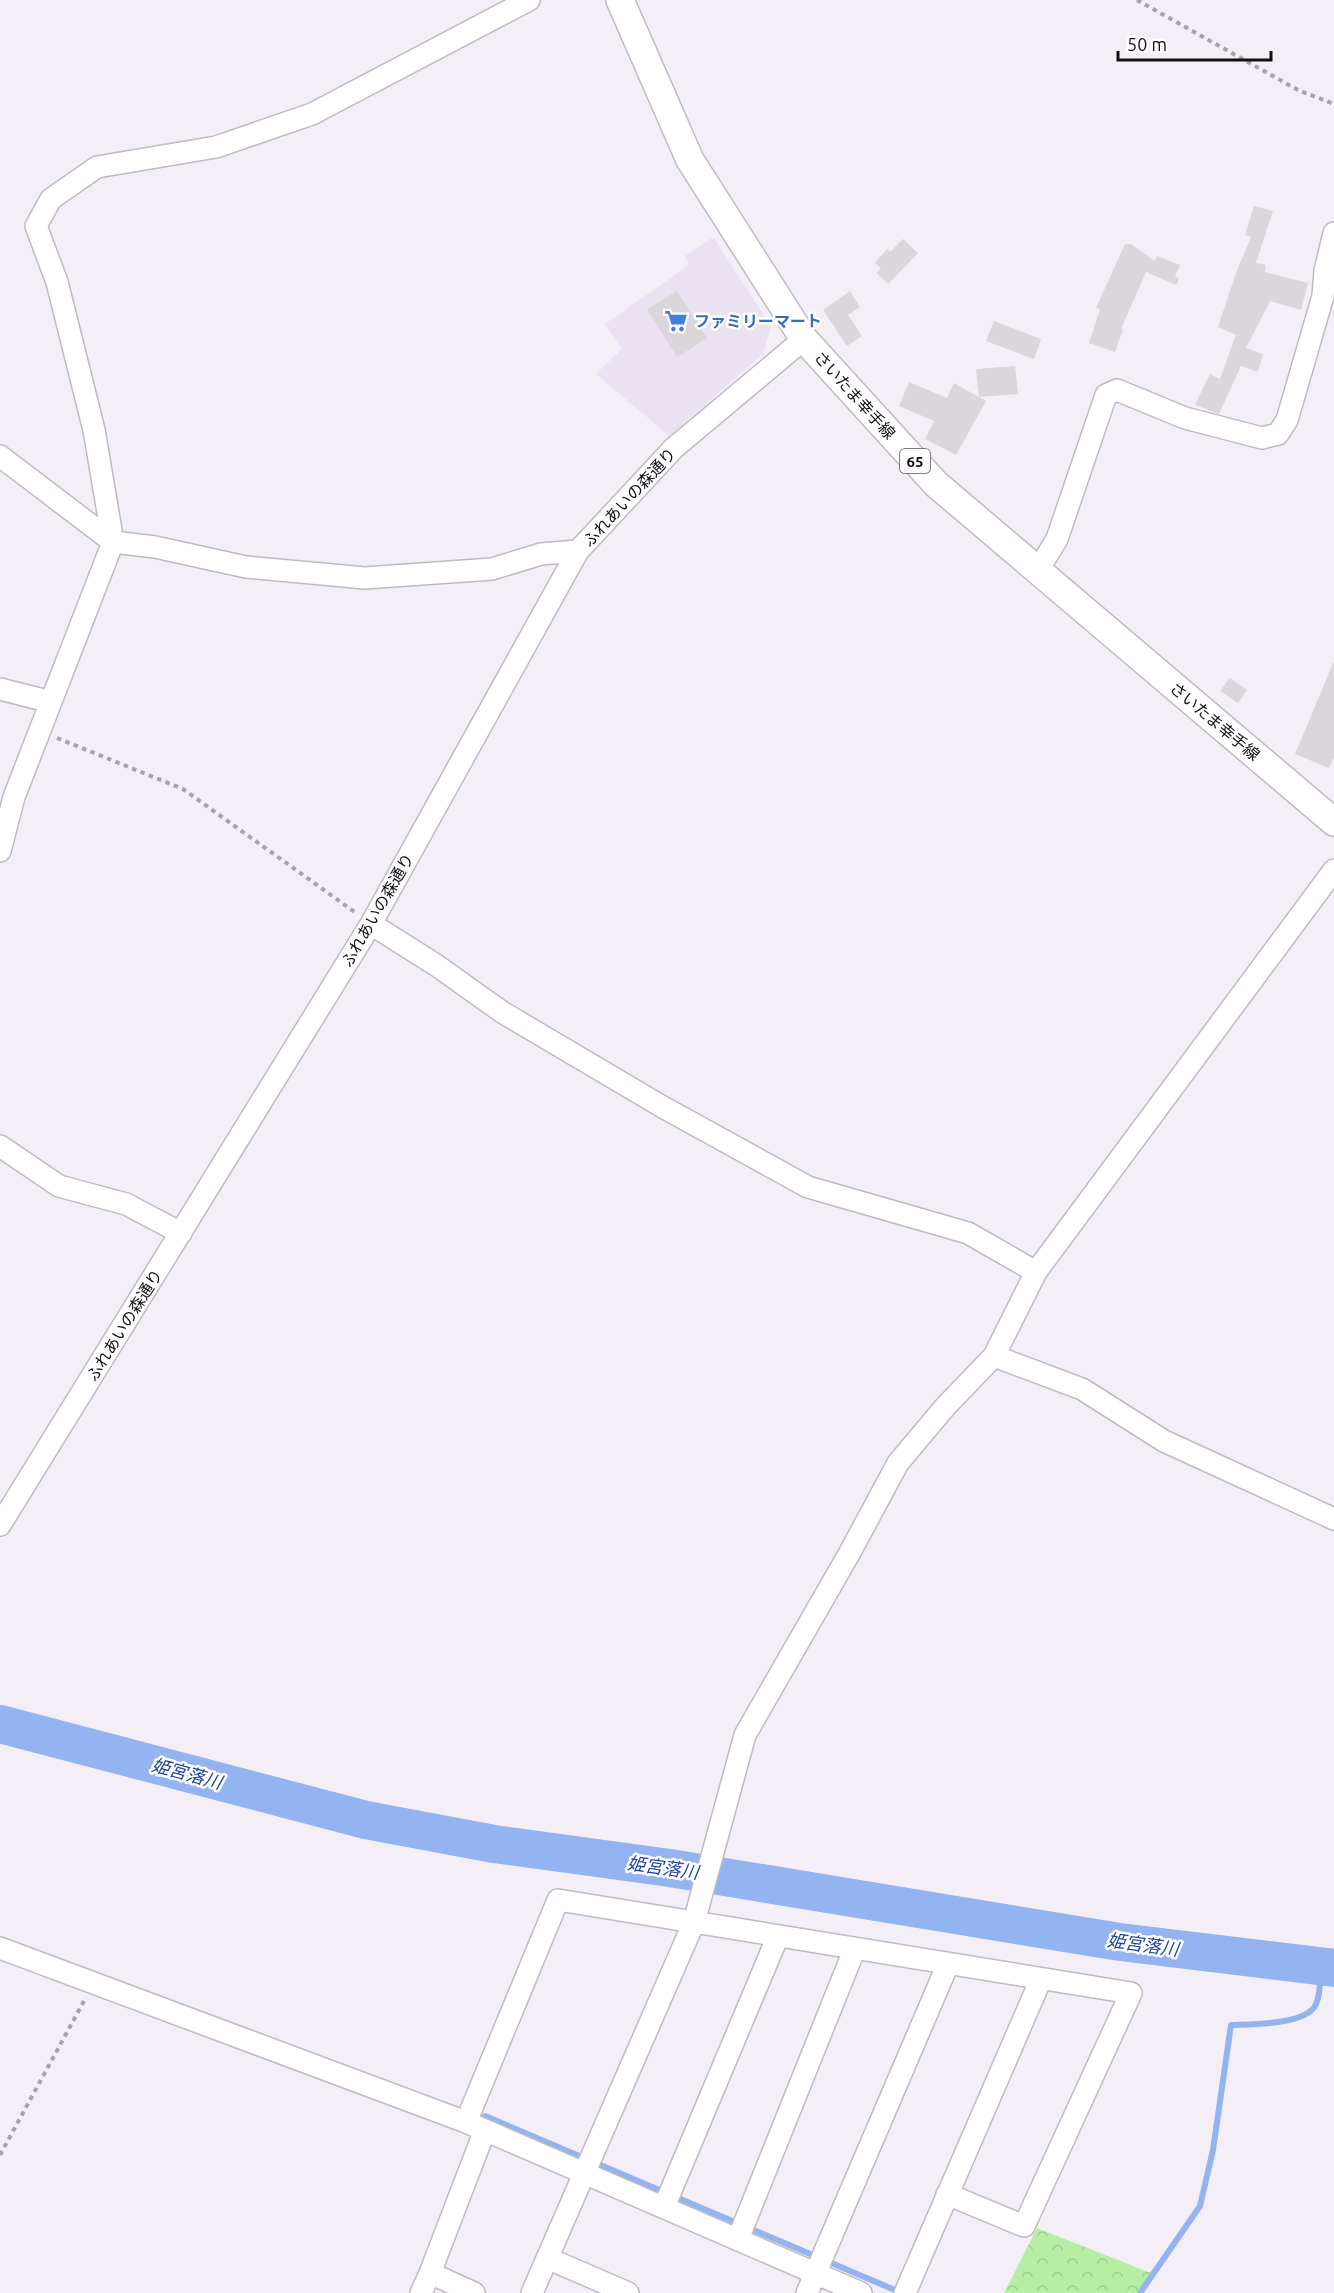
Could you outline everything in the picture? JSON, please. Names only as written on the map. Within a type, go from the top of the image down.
[{"type":"main road","name":"さいたま幸手線","points":[[620,0],[690,160],[804,339],[936,484],[1334,822]]},
{"type":"street","points":[[0,851],[14,797],[113,542],[107,496],[88,408],[57,282],[36,226],[51,199],[97,167],[216,147],[312,114],[529,0]]},
{"type":"street","points":[[1038,570],[1057,539],[1106,395],[1117,390],[1185,418],[1262,438],[1278,434],[1287,420],[1323,296],[1325,271],[1334,232]]},
{"type":"street","name":"ふれあいの森通り","points":[[0,1525],[371,924],[578,551],[674,448],[804,339]]},
{"type":"street","points":[[0,456],[113,542],[155,547],[246,567],[365,578],[492,569],[541,554],[578,551]]},
{"type":"street","points":[[0,689],[51,702]]},
{"type":"street","points":[[532,2293],[695,1915],[746,1735],[898,1463],[945,1407],[994,1356],[1036,1272],[1334,870]]},
{"type":"street","points":[[371,924],[436,965],[502,1012],[661,1106],[808,1187],[968,1233],[1036,1272]]},
{"type":"street","points":[[0,1146],[59,1186],[126,1204],[181,1233]]},
{"type":"street","points":[[994,1356],[1082,1389],[1164,1441],[1334,1519]]},
{"type":"street","points":[[421,2293],[430,2273],[476,2126],[558,1900],[695,1915],[778,1936],[1131,1993],[1024,2226],[947,2194]]},
{"type":"street","points":[[664,2207],[778,1936]]},
{"type":"street","points":[[0,1948],[476,2126],[861,2293]]},
{"type":"street","points":[[738,2239],[855,1948]]},
{"type":"street","points":[[807,2293],[948,1964]]},
{"type":"street","points":[[905,2293],[1041,1979]]},
{"type":"street","points":[[547,2258],[628,2293]]},
{"type":"street","points":[[430,2273],[474,2293]]},
{"type":"path","points":[[1137,0],[1298,90],[1334,104]]},
{"type":"path","points":[[39,731],[183,789],[371,924]]},
{"type":"path","points":[[0,2156],[94,1983]]},
{"type":"shaded area","points":[[713,237],[771,326],[763,354],[669,436],[596,374],[622,349],[605,324],[689,265],[685,256]]},
{"type":"green space","points":[[1037,2228],[1151,2273],[1137,2293],[1004,2293]]},
{"type":"building","points":[[1254,206],[1273,211],[1256,263],[1266,265],[1265,272],[1308,283],[1301,310],[1270,301],[1246,348],[1263,354],[1258,372],[1241,366],[1219,414],[1195,405],[1210,374],[1220,379],[1236,335],[1218,327],[1251,237],[1245,235]]},
{"type":"building","points":[[903,239],[918,253],[888,284],[876,273],[881,268],[875,263],[887,249],[890,252]]},
{"type":"building","points":[[1125,244],[1131,244],[1155,261],[1157,256],[1180,265],[1175,276],[1179,279],[1176,285],[1146,272],[1121,329],[1123,330],[1115,352],[1089,343],[1100,309],[1096,308]]},
{"type":"building","points":[[677,291],[707,338],[677,357],[647,309]]},
{"type":"building","points":[[850,291],[860,307],[848,315],[862,336],[847,346],[823,310]]},
{"type":"building","points":[[994,321],[1041,339],[1034,359],[986,341]]},
{"type":"building","points":[[1015,366],[1018,394],[979,397],[976,369]]},
{"type":"building","points":[[909,382],[947,398],[954,383],[986,401],[956,455],[925,439],[934,421],[899,406]]},
{"type":"building","points":[[1334,661],[1334,757],[1329,768],[1295,754]]},
{"type":"building","points":[[1230,678],[1247,690],[1238,703],[1220,691]]},
{"type":"waterway","name":"姫宮落川","points":[[0,1724],[366,1820],[494,1844],[670,1868],[1120,1942],[1334,1968]]},
{"type":"waterway","points":[[1140,2293],[1200,2206],[1213,2150],[1231,2025],[1291,2020],[1311,2011],[1319,1995],[1321,1966]]},
{"type":"waterway","points":[[485,2116],[902,2293]]},
{"type":"place","name":"ファミリーマート","points":[[676,321]]}]
